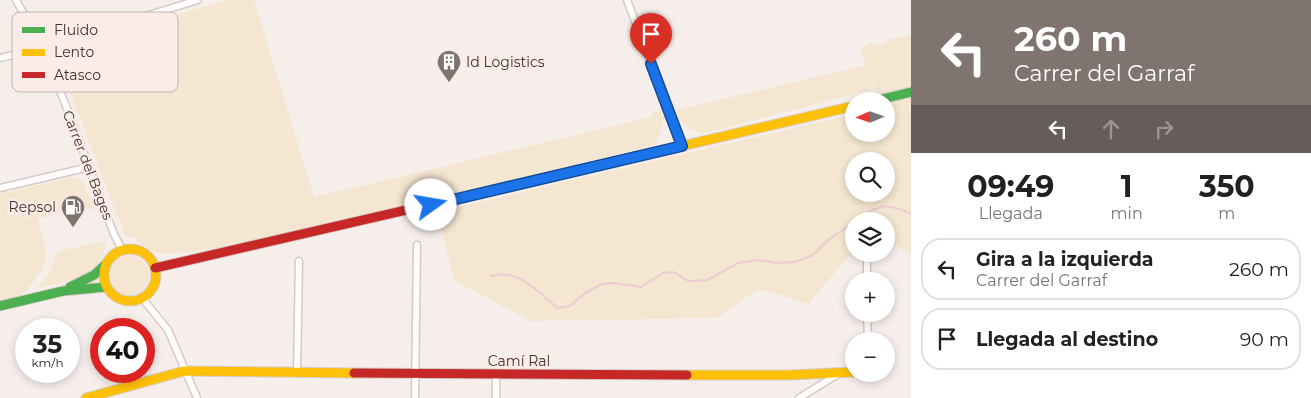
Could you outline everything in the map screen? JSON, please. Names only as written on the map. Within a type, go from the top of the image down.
[{"type":"street","name":"Carrer del Bages","points":[[16,0],[22,12]]},
{"type":"street","points":[[159,12],[198,0]]},
{"type":"street","points":[[626,0],[682,146]]},
{"type":"street","name":"Carrer del Bages","points":[[59,92],[122,250]]},
{"type":"street","points":[[895,96],[911,92]]},
{"type":"street","points":[[156,268],[682,146],[777,122],[845,108]]},
{"type":"street","points":[[0,188],[89,167]]},
{"type":"street","points":[[415,398],[417,245]]},
{"type":"street","points":[[122,250],[139,250],[146,254],[156,268],[155,284],[146,297],[139,300],[124,301],[117,298],[106,288],[104,272],[106,265],[110,258],[122,250]]},
{"type":"street","points":[[298,372],[299,261]]},
{"type":"street","points":[[0,306],[63,290],[94,275],[106,265]]},
{"type":"street","points":[[63,290],[106,288]]},
{"type":"street","points":[[146,297],[146,303],[168,330],[197,398]]},
{"type":"street","name":"Camí Ral","points":[[86,398],[184,371],[496,375],[790,375],[845,373]]},
{"type":"street","points":[[799,398],[840,373]]},
{"type":"street","points":[[496,375],[496,398]]},
{"type":"shaded area","points":[[226,0],[254,0],[314,197],[651,117],[651,113],[661,111],[665,116],[656,145],[265,239],[220,248],[165,254],[152,251],[137,242],[137,238],[125,236],[70,92],[178,92],[178,14]]},
{"type":"shaded area","points":[[911,35],[911,255],[895,246],[895,212],[845,212],[845,261],[808,304],[772,292],[757,290],[716,318],[530,321],[454,280],[437,212],[845,116],[845,142],[895,142],[895,92],[876,92],[868,70],[873,89],[862,92],[845,92],[845,96],[706,133],[694,131],[686,127],[677,110],[866,65],[860,51],[871,42],[877,46],[891,39]]},
{"type":"shaded area","points":[[72,177],[83,180],[94,209],[84,210],[81,208],[38,219],[47,255],[41,272],[23,294],[0,301],[0,194]]},
{"type":"shaded area","points":[[105,241],[99,263],[91,271],[71,280],[38,288],[51,269],[58,251]]},
{"type":"shaded area","points":[[129,255],[143,261],[149,275],[143,289],[129,295],[115,289],[109,275],[115,261]]},
{"type":"waterway","points":[[870,212],[888,206],[911,214]]},
{"type":"waterway","points":[[491,276],[501,274],[519,278],[558,308],[570,306],[585,293],[602,284],[614,283],[641,287],[663,273],[674,272],[688,281],[707,280],[738,263],[757,260],[777,263],[795,262],[813,255],[828,240],[845,228]]},
{"type":"traffic: fast","points":[[895,96],[911,92]]},
{"type":"traffic: fast","points":[[70,287],[94,275],[105,265]]},
{"type":"traffic: fast","points":[[0,306],[63,291],[106,287]]},
{"type":"traffic: slow","points":[[480,193],[845,108]]},
{"type":"traffic: slow","points":[[125,249],[135,249],[149,256],[156,270],[156,275],[156,280],[149,294],[135,301],[125,301],[115,297],[108,290],[104,280],[104,270],[108,260],[115,253],[125,249]]},
{"type":"traffic: slow","points":[[86,398],[184,371],[354,373]]},
{"type":"traffic: slow","points":[[687,375],[790,375],[845,372]]},
{"type":"traffic: jam","points":[[155,268],[480,193]]},
{"type":"traffic: jam","points":[[354,373],[687,375]]},
{"type":"place","name":"Id Logistics","points":[[449,83]]},
{"type":"place","name":"Repsol","points":[[73,228]]},
{"type":"route","points":[[431,205],[682,146],[651,64]]}]
